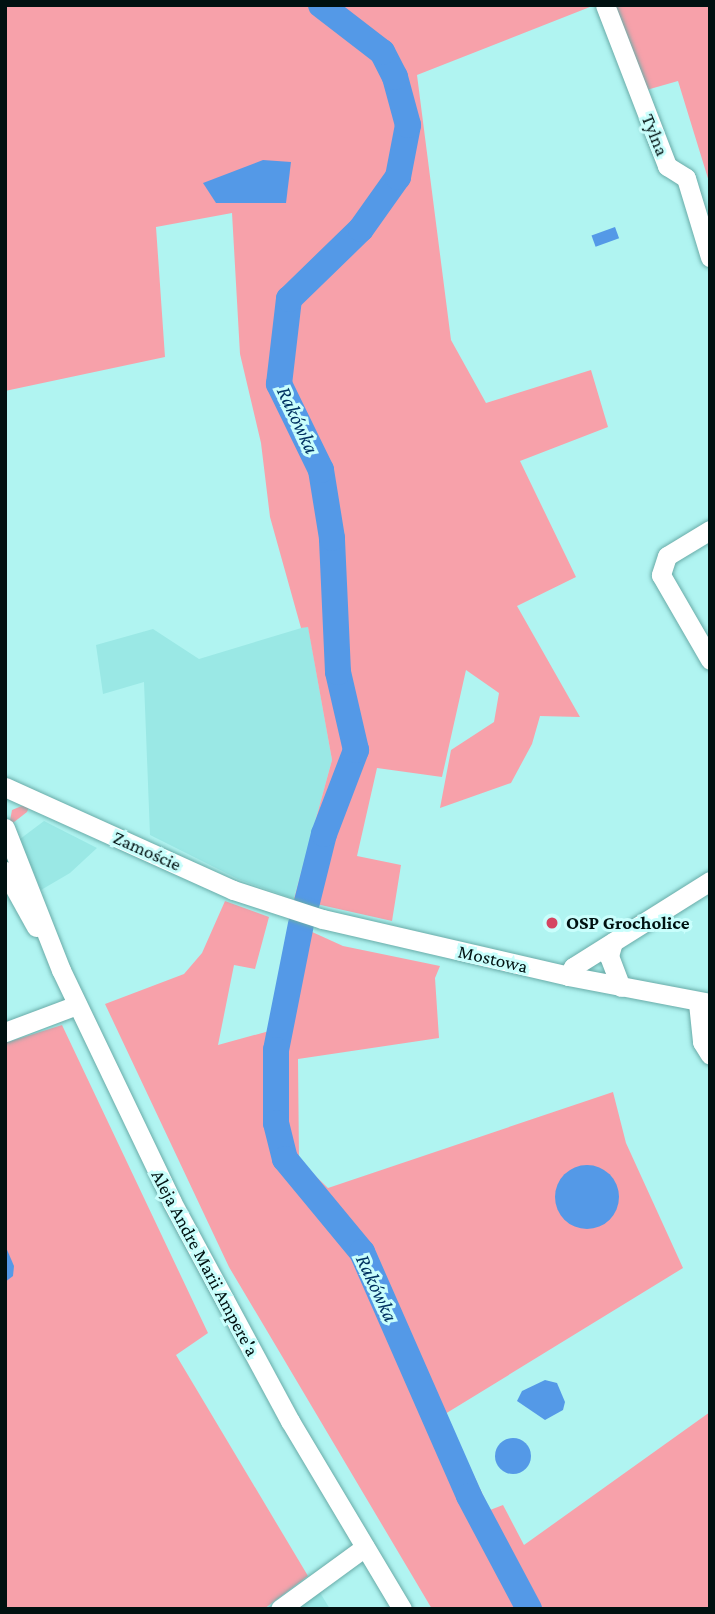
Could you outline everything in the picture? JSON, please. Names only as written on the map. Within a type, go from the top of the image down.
[{"type":"street","name":"Tylna","points":[[605,5],[667,166],[686,178],[710,257]]},
{"type":"street","points":[[710,530],[667,556],[661,575],[710,660]]},
{"type":"street","name":"Zamoście","points":[[5,788],[233,890],[291,909]]},
{"type":"street","points":[[5,809],[26,797]]},
{"type":"street","name":"Aleja Andre Marii Ampere'a","points":[[5,828],[77,1005],[229,1311],[402,1609]]},
{"type":"street","name":"Aleja Andre Marii Ampere'a","points":[[5,871],[61,970]]},
{"type":"street","points":[[568,976],[573,967],[710,881]]},
{"type":"street","name":"Mostowa","points":[[291,909],[322,919],[568,976],[704,1003]]},
{"type":"street","points":[[613,942],[609,956],[621,988]]},
{"type":"street","points":[[704,1003],[702,1042],[710,1055]]},
{"type":"street","points":[[5,1032],[77,1005]]},
{"type":"street","points":[[280,1609],[365,1547]]},
{"type":"shaded area","points":[[5,5],[595,5],[417,75],[451,340],[486,403],[591,370],[608,427],[520,461],[576,577],[517,606],[580,717],[540,716],[532,744],[511,783],[440,808],[451,750],[494,722],[499,693],[466,670],[442,777],[377,768],[357,856],[401,865],[392,921],[294,899],[332,760],[308,627],[301,628],[270,517],[261,443],[240,354],[232,213],[156,227],[165,357],[5,391]]},
{"type":"shaded area","points":[[612,5],[710,5],[710,185],[678,81],[643,91]]},
{"type":"shaded area","points":[[308,626],[332,760],[294,899],[238,879],[150,835],[144,682],[103,694],[96,645],[153,629],[199,659]]},
{"type":"shaded area","points":[[24,805],[29,807],[27,812],[9,826],[12,810]]},
{"type":"shaded area","points":[[44,821],[97,848],[70,873],[41,890],[20,839]]},
{"type":"shaded area","points":[[225,901],[269,917],[255,969],[234,965],[218,1045],[291,1025],[310,931],[343,946],[440,966],[435,978],[439,1038],[298,1059],[299,1160],[328,1188],[613,1092],[626,1143],[683,1268],[445,1414],[490,1510],[503,1505],[524,1545],[710,1412],[710,1609],[432,1609],[229,1267],[105,1004],[184,974],[202,953]]},
{"type":"shaded area","points":[[62,1025],[208,1333],[176,1355],[308,1576],[264,1609],[5,1609],[5,1043]]},
{"type":"shaded area","points":[[319,1591],[330,1609],[296,1609]]},
{"type":"water","points":[[263,160],[291,162],[286,203],[216,203],[203,183]]},
{"type":"water","points":[[615,227],[619,238],[596,247],[592,236]]},
{"type":"water","points":[[587,1165],[605,1171],[613,1179],[619,1197],[613,1215],[605,1223],[587,1229],[569,1223],[561,1215],[555,1197],[561,1179],[569,1171]]},
{"type":"water","points":[[5,1245],[14,1266],[13,1276],[5,1282]]},
{"type":"water","points":[[545,1380],[557,1383],[565,1402],[563,1410],[545,1420],[517,1401],[522,1391]]},
{"type":"water","points":[[513,1438],[526,1443],[531,1456],[526,1469],[513,1474],[500,1469],[495,1456],[500,1443]]},
{"type":"waterway","name":"Rakówka","points":[[307,902],[324,834],[356,750],[338,672],[332,538],[321,470],[279,384],[289,299],[361,229],[398,177],[408,125],[395,77],[382,52],[321,5]]},
{"type":"waterway","name":"Rakówka","points":[[301,924],[276,1050],[276,1123],[285,1159],[362,1252],[469,1496],[529,1609]]},
{"type":"place","name":"OSP Grocholice","points":[[552,923]]}]
